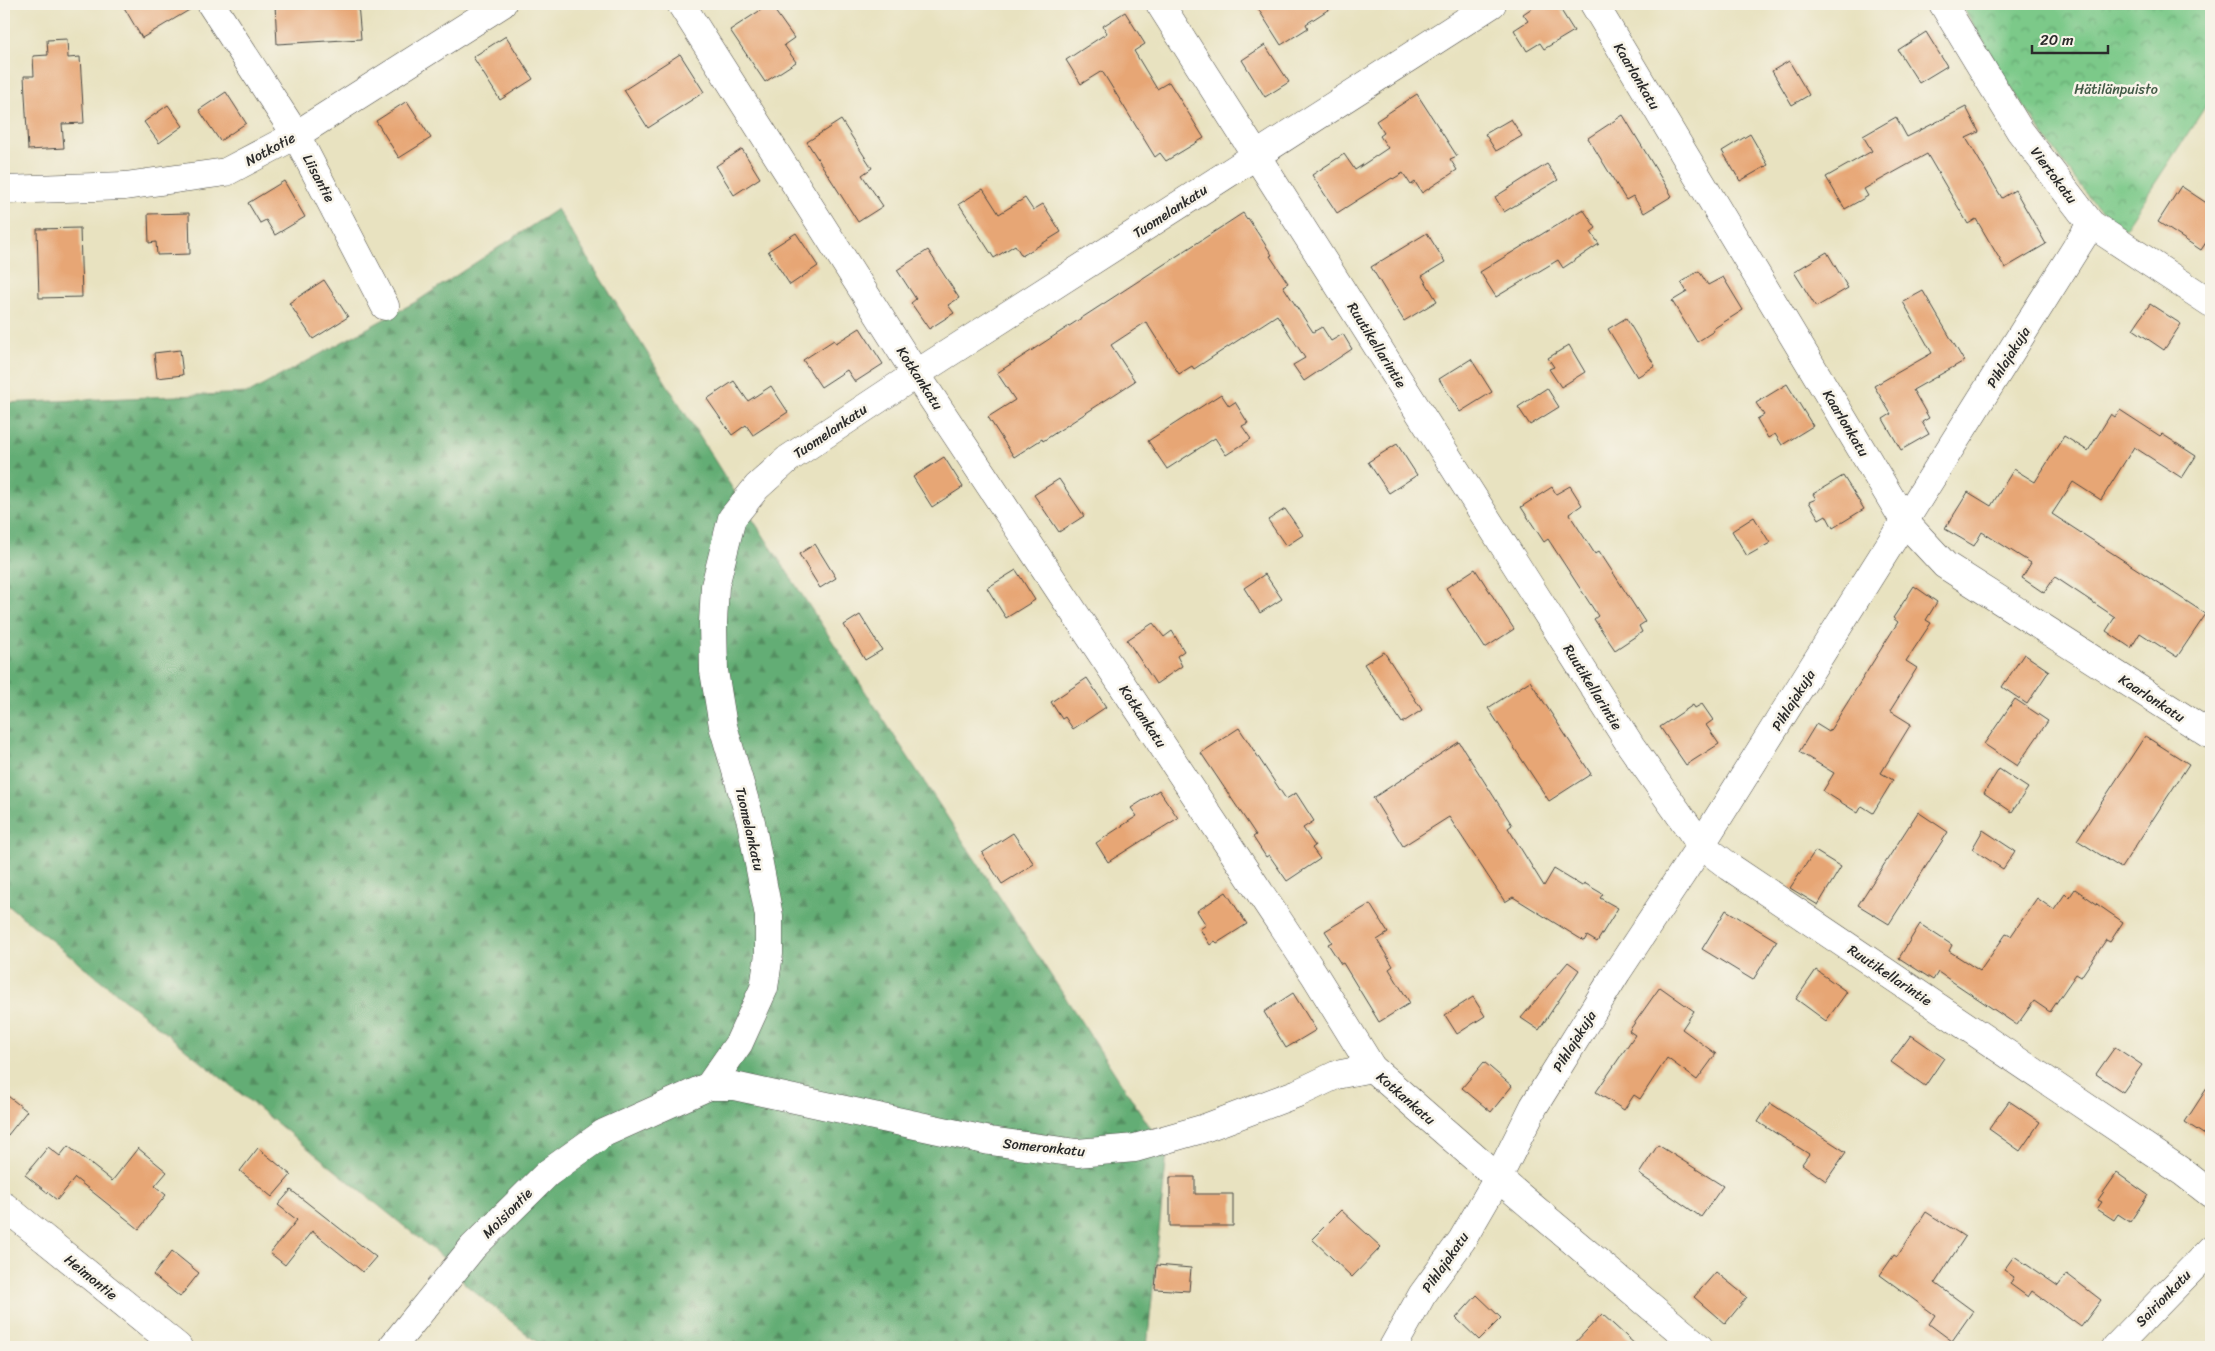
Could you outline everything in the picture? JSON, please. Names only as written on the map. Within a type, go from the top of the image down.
[{"type":"street","name":"Liisantie","points":[[211,4],[296,135],[386,306]]},
{"type":"street","name":"Notkotie","points":[[4,190],[125,186],[226,172],[296,135],[502,4]]},
{"type":"street","name":"Kotkankatu","points":[[681,4],[916,374],[1314,974],[1372,1068],[1498,1178],[1699,1347]]},
{"type":"street","name":"Ruutikellarintie","points":[[1160,4],[1631,746],[1701,845],[1730,867],[2211,1194]]},
{"type":"street","name":"Tuomelankatu","points":[[708,1086],[739,1043],[764,988],[770,954],[768,906],[751,822],[723,726],[714,671],[713,623],[715,586],[732,518],[757,487],[788,459],[916,374],[1492,4]]},
{"type":"street","name":"Kaarlonkatu","points":[[1594,4],[1905,522],[1945,565],[2211,735]]},
{"type":"street","name":"Viertokatu","points":[[1943,4],[2020,131],[2091,224],[2211,303]]},
{"type":"street","name":"Pihlajakuja","points":[[1498,1178],[1534,1106],[1616,972],[1701,845],[2091,224]]},
{"type":"street","name":"Someronkatu","points":[[708,1086],[734,1086],[990,1141],[1077,1153],[1135,1148],[1202,1129],[1298,1093],[1336,1075],[1372,1068]]},
{"type":"street","name":"Moisiontie","points":[[392,1347],[473,1247],[548,1174],[604,1133],[708,1086]]},
{"type":"street","name":"Pihlajakatu","points":[[1393,1347],[1422,1295],[1462,1240],[1498,1178]]},
{"type":"street","name":"Heimontie","points":[[4,1206],[178,1347]]},
{"type":"street","name":"Sairionkatu","points":[[2116,1347],[2211,1249]]},
{"type":"green space","name":"Hätilänpuisto","points":[[1961,4],[2211,4],[2211,98],[2125,229],[2101,211],[2077,182],[2012,89]]},
{"type":"green space","points":[[557,209],[727,480],[1167,1153],[1147,1347],[543,1347],[466,1285],[452,1265],[4,902],[4,403],[249,393],[419,300]]},
{"type":"building","points":[[122,4],[196,4],[196,6],[142,38]]},
{"type":"building","points":[[275,4],[358,4],[361,39],[277,44]]},
{"type":"building","points":[[770,4],[794,38],[784,45],[796,62],[765,82],[730,30]]},
{"type":"building","points":[[1255,4],[1337,4],[1306,24],[1308,28],[1281,45]]},
{"type":"building","points":[[1538,4],[1557,4],[1574,31],[1544,49],[1540,43],[1527,51],[1514,30],[1528,21],[1523,14]]},
{"type":"building","points":[[1125,12],[1145,44],[1134,51],[1157,89],[1169,82],[1204,138],[1166,161],[1160,153],[1155,157],[1102,71],[1081,84],[1066,60],[1107,33],[1103,26]]},
{"type":"building","points":[[1926,32],[1947,66],[1919,83],[1898,50]]},
{"type":"building","points":[[506,36],[533,79],[500,100],[473,57]]},
{"type":"building","points":[[67,39],[68,58],[80,57],[84,123],[62,124],[64,148],[28,150],[24,76],[34,76],[33,56],[48,55],[47,40]]},
{"type":"building","points":[[1265,45],[1289,82],[1265,97],[1242,60]]},
{"type":"building","points":[[680,54],[704,92],[648,128],[624,90]]},
{"type":"building","points":[[1789,61],[1809,95],[1792,105],[1772,71]]},
{"type":"building","points":[[226,92],[246,123],[220,141],[199,110]]},
{"type":"building","points":[[1417,94],[1457,156],[1450,159],[1457,170],[1422,193],[1415,182],[1411,185],[1403,173],[1337,213],[1312,175],[1344,154],[1355,170],[1388,148],[1380,136],[1384,133],[1376,121]]},
{"type":"building","points":[[407,101],[431,138],[399,158],[376,121]]},
{"type":"building","points":[[168,105],[183,126],[159,143],[144,122]]},
{"type":"building","points":[[1966,107],[1979,132],[1966,138],[2002,198],[2015,190],[2046,244],[2005,268],[1976,219],[1968,224],[1927,154],[1864,189],[1868,196],[1845,209],[1826,177],[1872,151],[1863,136],[1896,117],[1907,137]]},
{"type":"building","points":[[1623,115],[1672,196],[1644,213],[1633,196],[1626,200],[1588,138]]},
{"type":"building","points":[[1511,119],[1522,136],[1496,151],[1485,134]]},
{"type":"building","points":[[841,120],[872,168],[862,175],[883,206],[858,222],[807,142]]},
{"type":"building","points":[[1750,134],[1768,165],[1740,181],[1722,151]]},
{"type":"building","points":[[742,149],[760,178],[734,195],[716,166]]},
{"type":"building","points":[[1547,164],[1558,180],[1504,212],[1495,197]]},
{"type":"building","points":[[284,181],[305,217],[275,235],[266,220],[260,223],[248,203]]},
{"type":"building","points":[[2181,186],[2211,206],[2211,235],[2201,250],[2158,222]]},
{"type":"building","points":[[983,189],[999,214],[1025,198],[1033,210],[1043,204],[1061,232],[1022,256],[1015,245],[994,258],[959,204]]},
{"type":"building","points":[[1583,209],[1596,228],[1591,232],[1599,244],[1563,268],[1558,260],[1496,297],[1480,272]]},
{"type":"building","points":[[189,213],[190,254],[157,255],[156,242],[149,243],[148,214]]},
{"type":"building","points":[[1243,213],[1272,255],[1270,256],[1288,283],[1283,286],[1313,332],[1322,327],[1331,341],[1343,334],[1352,349],[1304,381],[1293,365],[1305,358],[1277,315],[1194,369],[1192,366],[1179,374],[1146,322],[1111,345],[1135,381],[1043,441],[1042,439],[1014,457],[988,417],[1015,400],[997,373]]},
{"type":"building","points":[[80,228],[82,297],[39,298],[37,229]]},
{"type":"building","points":[[796,233],[818,266],[790,285],[768,251]]},
{"type":"building","points":[[1427,233],[1445,262],[1422,276],[1437,301],[1404,321],[1371,267]]},
{"type":"building","points":[[928,250],[959,298],[948,305],[954,313],[929,329],[911,303],[916,299],[897,270]]},
{"type":"building","points":[[1827,252],[1848,288],[1816,307],[1794,272]]},
{"type":"building","points":[[1699,271],[1708,285],[1723,277],[1743,310],[1713,329],[1714,331],[1697,342],[1672,301],[1687,292],[1681,282]]},
{"type":"building","points":[[324,280],[348,317],[313,339],[289,303]]},
{"type":"building","points":[[1923,291],[1964,361],[1913,390],[1929,418],[1922,422],[1929,434],[1901,450],[1883,419],[1891,414],[1874,386],[1932,353],[1903,302]]},
{"type":"building","points":[[2150,304],[2181,324],[2164,350],[2133,329]]},
{"type":"building","points":[[1626,318],[1655,366],[1637,377],[1608,329]]},
{"type":"building","points":[[860,328],[883,364],[855,382],[847,370],[821,387],[803,360],[834,340],[836,343]]},
{"type":"building","points":[[1569,345],[1585,372],[1561,387],[1549,369],[1554,367],[1548,358]]},
{"type":"building","points":[[180,350],[183,375],[157,378],[154,353]]},
{"type":"building","points":[[1471,359],[1492,392],[1460,412],[1439,379]]},
{"type":"building","points":[[734,381],[748,401],[771,386],[788,412],[753,435],[746,425],[732,435],[707,399]]},
{"type":"building","points":[[1787,384],[1813,426],[1782,445],[1775,434],[1768,438],[1757,419],[1764,415],[1756,403]]},
{"type":"building","points":[[1547,388],[1559,407],[1530,425],[1518,407]]},
{"type":"building","points":[[1221,394],[1229,406],[1235,402],[1248,423],[1242,426],[1251,439],[1226,455],[1215,438],[1167,469],[1148,441]]},
{"type":"building","points":[[2120,410],[2160,436],[2162,434],[2196,456],[2182,478],[2134,447],[2101,500],[2073,482],[2052,514],[2206,614],[2177,657],[2140,633],[2131,648],[2106,631],[2115,617],[2055,577],[2044,593],[2022,578],[2031,563],[1982,532],[1974,546],[1945,529],[1968,492],[1991,506],[2014,469],[2035,482],[2064,436],[2088,451],[2111,414],[2115,417]]},
{"type":"building","points":[[1397,444],[1417,475],[1389,493],[1368,462]]},
{"type":"building","points":[[944,457],[963,487],[932,507],[913,477]]},
{"type":"building","points":[[1843,476],[1864,509],[1833,528],[1826,515],[1819,519],[1809,502],[1816,499],[1813,494]]},
{"type":"building","points":[[1059,479],[1084,516],[1059,532],[1034,495]]},
{"type":"building","points":[[1570,486],[1582,505],[1569,514],[1595,554],[1599,551],[1645,622],[1639,626],[1642,632],[1615,650],[1594,619],[1598,616],[1548,539],[1544,542],[1521,507],[1552,487],[1556,494]]},
{"type":"building","points":[[1285,509],[1303,535],[1286,546],[1268,520]]},
{"type":"building","points":[[1754,517],[1770,543],[1747,556],[1732,531]]},
{"type":"building","points":[[815,544],[836,578],[820,588],[799,554]]},
{"type":"building","points":[[1475,569],[1514,629],[1485,648],[1446,588]]},
{"type":"building","points":[[1016,570],[1035,600],[1006,618],[987,588]]},
{"type":"building","points":[[1265,574],[1282,599],[1260,613],[1244,588]]},
{"type":"building","points":[[1914,586],[1937,602],[1926,620],[1931,623],[1906,661],[1917,668],[1890,711],[1911,724],[1881,773],[1893,780],[1873,813],[1862,806],[1858,813],[1823,791],[1834,773],[1799,752],[1816,724],[1829,732],[1898,622],[1893,618]]},
{"type":"building","points":[[860,615],[882,650],[865,660],[844,625]]},
{"type":"building","points":[[1153,623],[1164,637],[1172,631],[1184,651],[1177,656],[1182,666],[1156,684],[1127,640]]},
{"type":"building","points":[[1384,652],[1422,710],[1402,723],[1364,664]]},
{"type":"building","points":[[2024,654],[2049,671],[2027,704],[2002,687]]},
{"type":"building","points":[[1087,678],[1106,707],[1073,729],[1065,717],[1062,719],[1051,702]]},
{"type":"building","points":[[1530,681],[1591,774],[1549,801],[1488,708]]},
{"type":"building","points":[[2015,699],[2048,721],[2017,766],[1984,744]]},
{"type":"building","points":[[1702,704],[1713,720],[1706,725],[1719,744],[1686,765],[1660,727],[1693,705],[1695,708]]},
{"type":"building","points":[[1239,728],[1286,799],[1296,793],[1314,821],[1303,828],[1315,846],[1312,848],[1320,859],[1287,881],[1269,855],[1266,857],[1253,837],[1256,835],[1201,753]]},
{"type":"building","points":[[2145,736],[2189,764],[2121,868],[2077,840]]},
{"type":"building","points":[[1459,742],[1512,825],[1508,828],[1544,886],[1554,869],[1582,886],[1584,883],[1603,894],[1600,898],[1618,908],[1597,942],[1587,936],[1584,941],[1513,897],[1505,902],[1449,817],[1403,846],[1373,798]]},
{"type":"building","points":[[1999,769],[2028,788],[2012,812],[1984,793]]},
{"type":"building","points":[[1159,790],[1178,818],[1108,862],[1096,843],[1137,816],[1131,808]]},
{"type":"building","points":[[1918,812],[1948,832],[1889,924],[1858,905]]},
{"type":"building","points":[[1983,830],[2015,851],[2003,869],[1972,849]]},
{"type":"building","points":[[1013,833],[1034,864],[1002,884],[982,853]]},
{"type":"building","points":[[1815,851],[1841,867],[1818,905],[1790,888]]},
{"type":"building","points":[[2075,889],[2123,922],[2110,942],[2106,940],[2081,977],[2076,974],[2050,1012],[2034,1001],[2017,1025],[1938,972],[1933,980],[1899,958],[1920,924],[1952,945],[1949,951],[1980,971],[2006,934],[2011,936],[2037,898],[2054,910],[2065,894],[2069,898]]},
{"type":"building","points":[[1226,892],[1247,924],[1217,943],[1215,941],[1210,945],[1200,929],[1206,925],[1197,911]]},
{"type":"building","points":[[1370,904],[1388,933],[1377,940],[1393,966],[1389,969],[1410,1003],[1379,1022],[1343,963],[1341,964],[1328,944],[1332,942],[1325,931]]},
{"type":"building","points":[[1726,910],[1777,941],[1753,980],[1702,949]]},
{"type":"building","points":[[1568,962],[1579,970],[1539,1030],[1521,1018]]},
{"type":"building","points":[[1816,970],[1847,992],[1826,1021],[1796,999]]},
{"type":"building","points":[[1660,987],[1694,1011],[1682,1029],[1716,1054],[1697,1080],[1667,1058],[1640,1099],[1634,1095],[1624,1110],[1596,1092],[1635,1035],[1629,1031]]},
{"type":"building","points":[[1293,993],[1316,1030],[1286,1048],[1264,1012]]},
{"type":"building","points":[[1473,997],[1485,1016],[1457,1034],[1445,1015]]},
{"type":"building","points":[[1911,1035],[1944,1058],[1925,1086],[1891,1062]]},
{"type":"building","points":[[2115,1047],[2142,1065],[2123,1092],[2096,1074]]},
{"type":"building","points":[[1484,1062],[1512,1086],[1491,1112],[1462,1088]]},
{"type":"building","points":[[2211,1082],[2211,1139],[2185,1122]]},
{"type":"building","points":[[4,1093],[27,1111],[4,1140]]},
{"type":"building","points":[[2009,1101],[2040,1122],[2020,1151],[1989,1129]]},
{"type":"building","points":[[1770,1103],[1846,1152],[1826,1181],[1802,1164],[1809,1154],[1758,1122]]},
{"type":"building","points":[[1658,1145],[1723,1186],[1701,1217],[1639,1174]]},
{"type":"building","points":[[68,1146],[112,1181],[138,1148],[167,1172],[155,1186],[166,1195],[139,1229],[75,1178],[57,1200],[25,1175],[48,1147],[60,1156]]},
{"type":"building","points":[[258,1148],[291,1175],[272,1197],[240,1171]]},
{"type":"building","points":[[2117,1173],[2148,1195],[2130,1222],[2118,1214],[2114,1220],[2097,1209],[2102,1202],[2098,1200]]},
{"type":"building","points":[[1170,1177],[1195,1177],[1195,1194],[1233,1194],[1233,1226],[1170,1226]]},
{"type":"building","points":[[291,1190],[376,1257],[363,1272],[312,1231],[285,1265],[270,1253],[297,1220],[278,1205]]},
{"type":"building","points":[[1341,1210],[1381,1247],[1352,1277],[1312,1239]]},
{"type":"building","points":[[1926,1212],[1965,1237],[1935,1283],[1973,1311],[1952,1341],[1929,1324],[1935,1315],[1880,1275],[1894,1255],[1897,1257]]},
{"type":"building","points":[[172,1251],[199,1273],[180,1297],[153,1275]]},
{"type":"building","points":[[2014,1256],[2058,1286],[2067,1274],[2101,1300],[2081,1327],[2032,1291],[2028,1297],[2010,1284],[2014,1277],[2004,1270]]},
{"type":"building","points":[[1157,1265],[1191,1268],[1189,1291],[1155,1289]]},
{"type":"building","points":[[1716,1272],[1747,1297],[1725,1324],[1694,1297]]},
{"type":"building","points":[[1477,1295],[1501,1318],[1479,1340],[1456,1318]]},
{"type":"building","points":[[1602,1314],[1638,1347],[1571,1347]]}]
